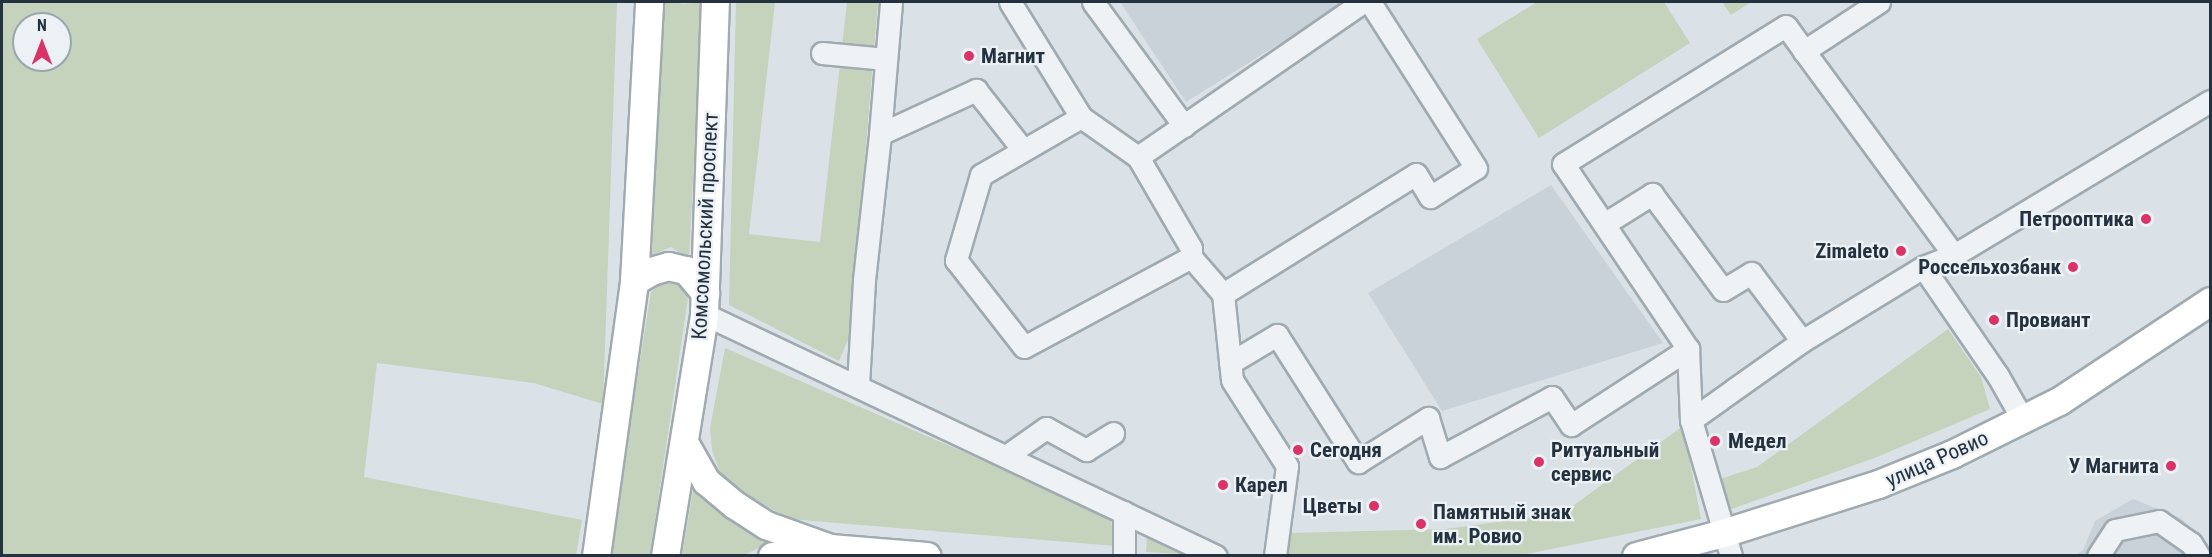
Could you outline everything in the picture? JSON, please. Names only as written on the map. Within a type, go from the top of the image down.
[{"type":"main road","points":[[596,555],[634,281],[649,2]]},
{"type":"main road","name":"Комсомольский проспект","points":[[665,555],[685,444],[705,303],[715,2]]},
{"type":"main road","points":[[634,281],[651,271],[668,266],[686,270],[705,303]]},
{"type":"main road","name":"улица Ровио","points":[[1636,555],[1727,544],[1952,454],[2059,401],[2211,302]]},
{"type":"main road","points":[[685,444],[706,481],[735,505],[766,525],[830,548]]},
{"type":"main road","points":[[772,555],[830,548],[927,555]]},
{"type":"street","points":[[1010,2],[1081,117],[1138,157],[1191,248],[1191,257],[1223,294],[1232,380],[1287,466],[1275,555]]},
{"type":"street","points":[[1093,2],[1184,126]]},
{"type":"street","points":[[1138,157],[1363,2]]},
{"type":"street","points":[[1223,294],[1416,174],[1430,197],[1476,168],[1370,2]]},
{"type":"street","points":[[1804,51],[1879,2]]},
{"type":"street","points":[[858,385],[864,280],[886,59],[894,4]]},
{"type":"street","points":[[1727,544],[1691,420],[1688,349],[1563,164],[1786,26],[1954,255]]},
{"type":"street","points":[[822,53],[886,59]]},
{"type":"street","points":[[880,134],[975,90],[1023,150]]},
{"type":"street","points":[[1691,420],[1802,341],[1923,267],[1954,255],[2211,101]]},
{"type":"street","points":[[1081,117],[981,175],[956,260],[1023,346],[1191,257]]},
{"type":"street","points":[[1604,224],[1652,194],[1723,290],[1751,273],[1802,341]]},
{"type":"street","points":[[1923,267],[1998,376],[2023,420]]},
{"type":"street","points":[[705,303],[858,385],[1216,555]]},
{"type":"street","points":[[1230,363],[1277,335],[1358,462],[1428,418],[1440,457],[1552,397],[1571,425],[1688,349]]},
{"type":"street","points":[[1006,456],[1046,428],[1086,450],[1113,434]]},
{"type":"street","points":[[1124,512],[1124,555]]},
{"type":"street","points":[[2098,555],[2115,530],[2159,521],[2191,543],[2199,555]]},
{"type":"shaded area","points":[[1120,2],[1346,2],[1186,102]]},
{"type":"shaded area","points":[[1551,185],[1663,343],[1442,411],[1368,293]]},
{"type":"shaded area","points":[[2133,499],[2181,518],[2210,548],[2210,555],[2074,556],[2083,550],[2095,521]]},
{"type":"green space","points":[[2,2],[617,2],[603,404],[534,383],[377,363],[364,477],[582,520],[576,555],[2,555]]},
{"type":"green space","points":[[663,2],[682,4],[702,2],[689,259],[671,247],[652,255]]},
{"type":"green space","points":[[736,2],[775,2],[749,234],[820,242],[847,2],[878,2],[850,335],[839,361],[729,305]]},
{"type":"green space","points":[[1537,2],[1664,2],[1690,43],[1539,138],[1477,39]]},
{"type":"green space","points":[[1722,2],[1751,2],[1731,15]]},
{"type":"green space","points":[[664,281],[680,283],[688,298],[650,555],[609,556],[651,292]]},
{"type":"green space","points":[[1948,329],[1981,377],[1990,409],[1877,457],[1726,511],[1720,479],[1757,467]]},
{"type":"green space","points":[[725,348],[1110,516],[1116,546],[789,519],[750,496],[720,473],[712,450],[710,428]]},
{"type":"green space","points":[[1683,426],[1701,519],[1521,555],[1288,556],[1289,533],[1446,529],[1563,513]]},
{"type":"green space","points":[[693,490],[767,544],[744,555],[682,556]]},
{"type":"green space","points":[[1147,536],[1200,555],[1146,552]]},
{"type":"place","name":"Магнит","points":[[969,56]]},
{"type":"place","name":"Петрооптика","points":[[2146,219]]},
{"type":"place","name":"Zimaleto","points":[[1901,251]]},
{"type":"place","name":"Россельхозбанк","points":[[2073,267]]},
{"type":"place","name":"Провиант","points":[[1994,320]]},
{"type":"place","name":"Медел","points":[[1715,441]]},
{"type":"place","name":"Сегодня","points":[[1298,450]]},
{"type":"place","name":"Ритуальный сервис","points":[[1539,462]]},
{"type":"place","name":"У Магнита","points":[[2171,466]]},
{"type":"place","name":"Карел","points":[[1223,485]]},
{"type":"place","name":"Цветы","points":[[1374,506]]},
{"type":"place","name":"Памятный знак им. Ровио","points":[[1421,524]]}]
